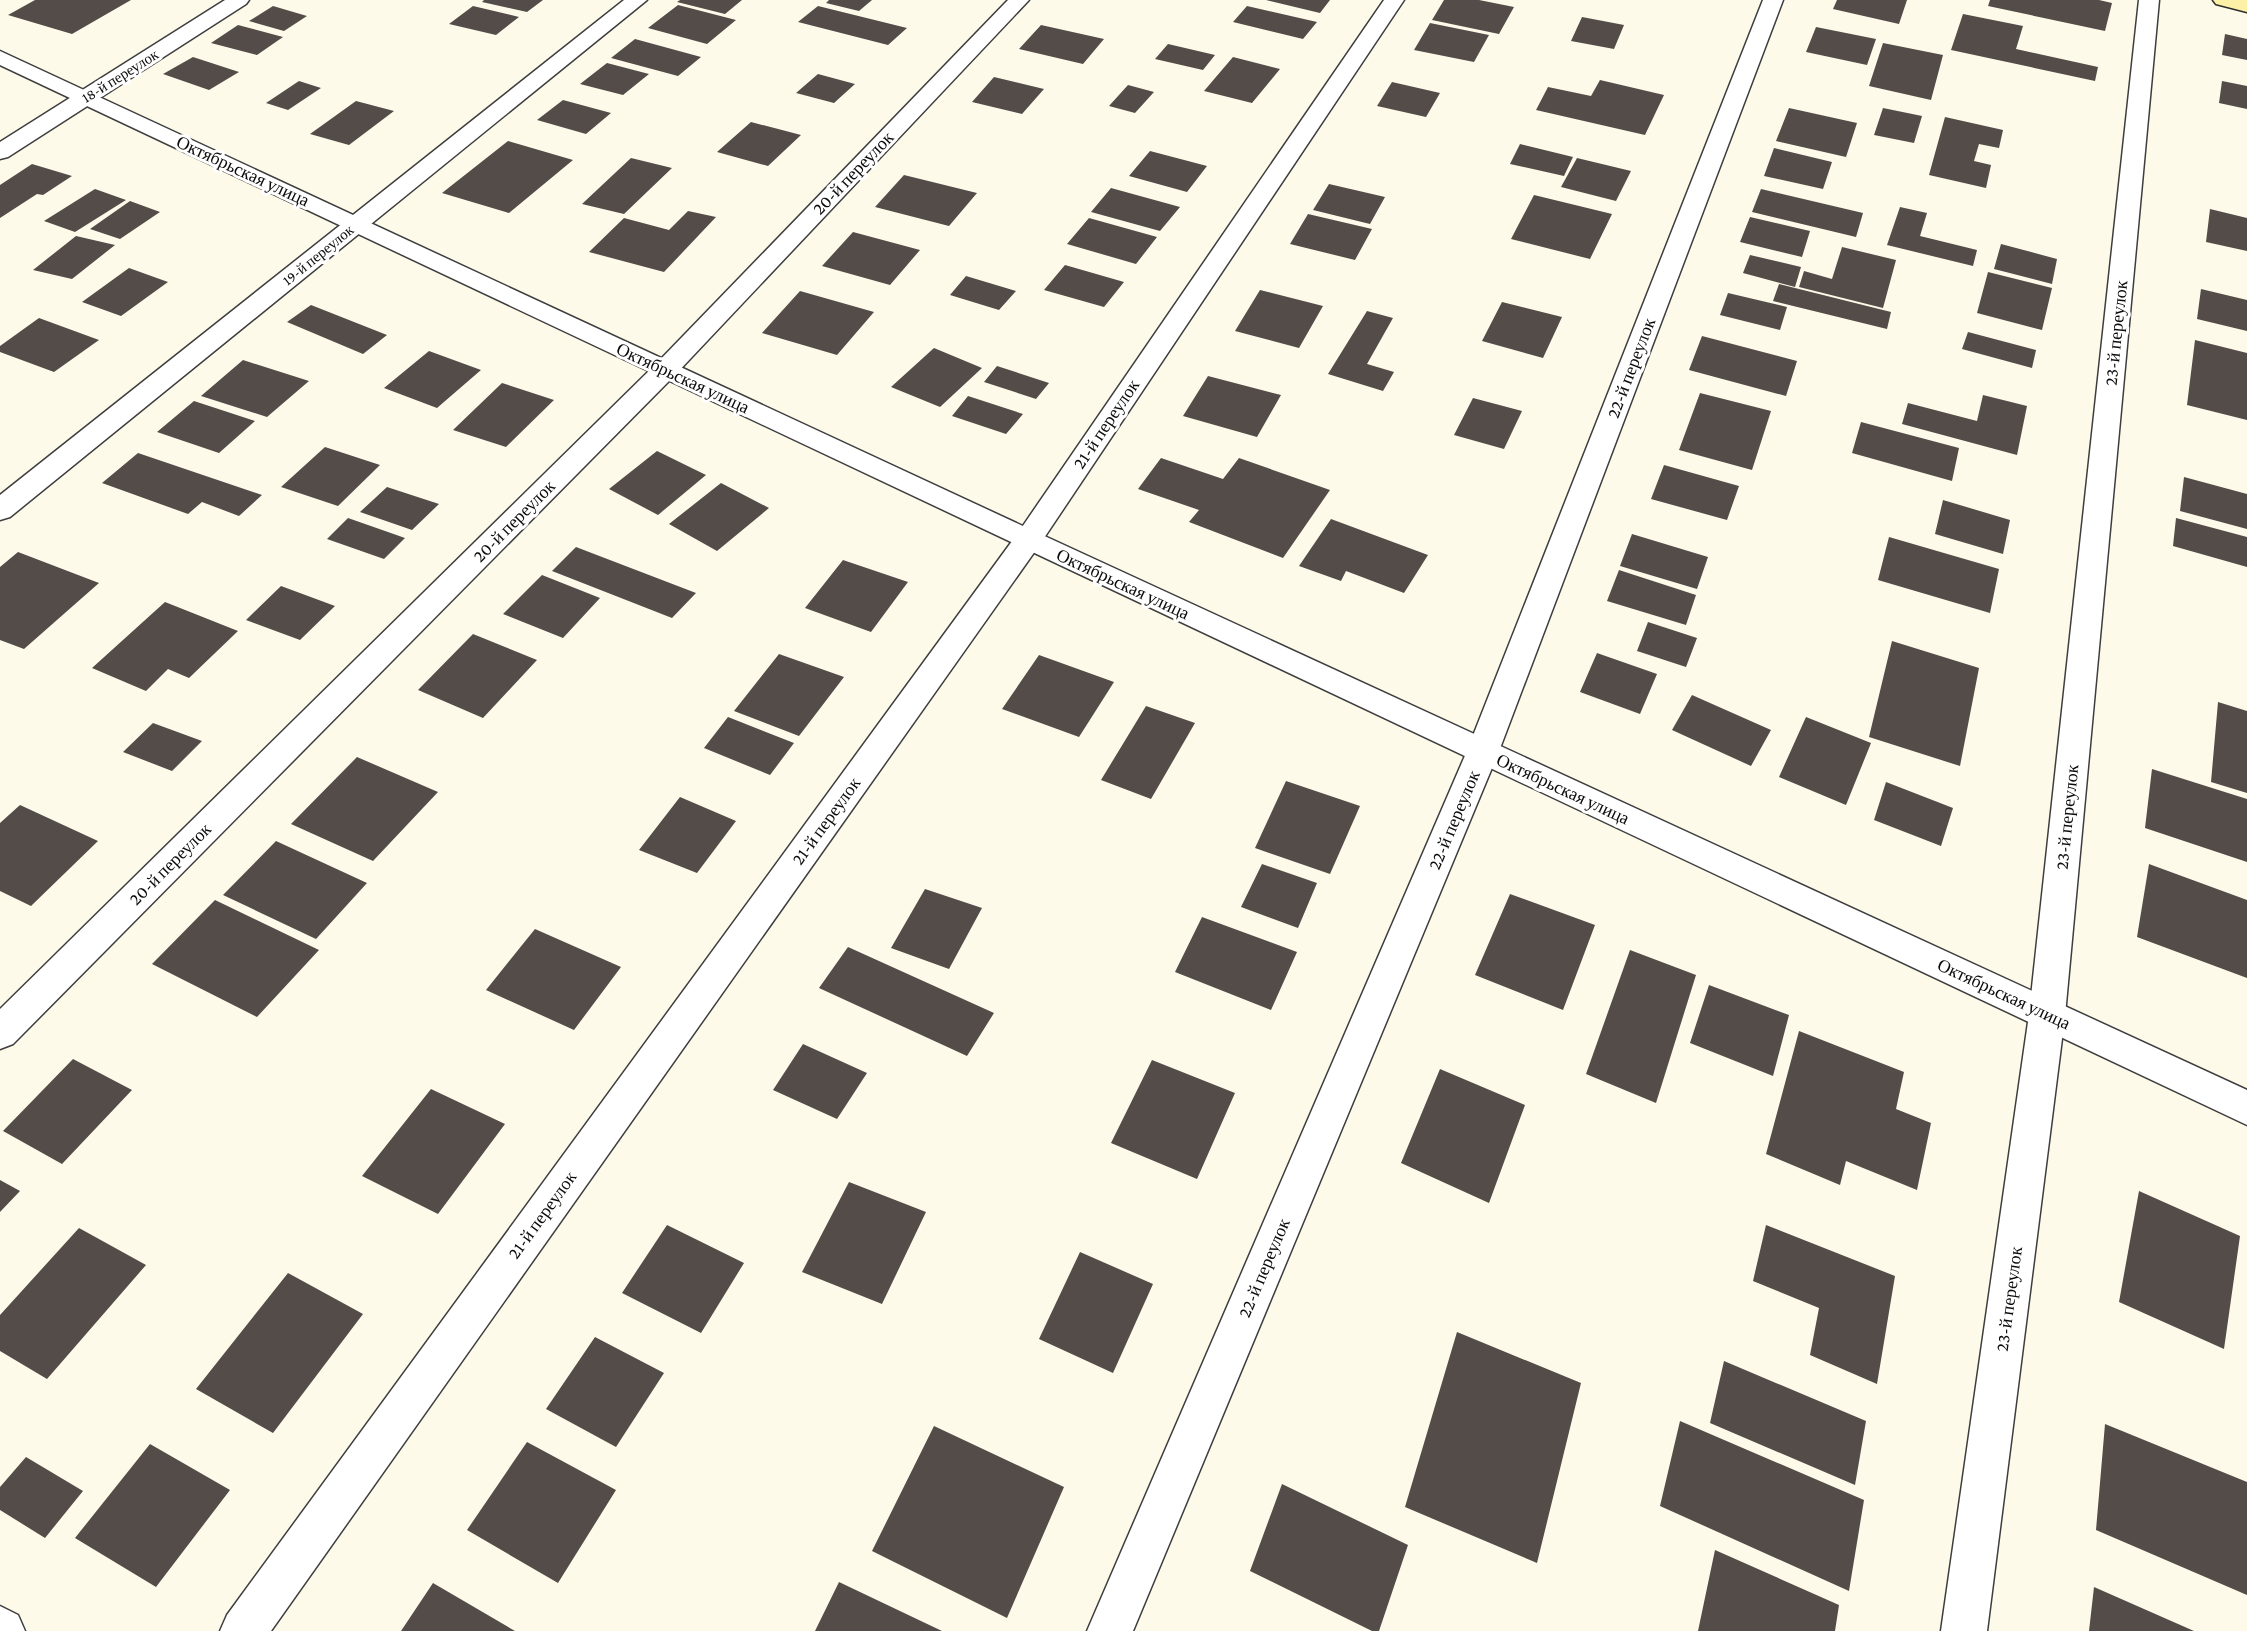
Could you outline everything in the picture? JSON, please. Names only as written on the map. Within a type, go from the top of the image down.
[{"type":"main road","points":[[2223,0],[2247,6]]},
{"type":"street","name":"18-й переулок","points":[[0,152],[239,0]]},
{"type":"street","name":"19-й переулок","points":[[0,510],[637,0]]},
{"type":"street","name":"20-й переулок","points":[[0,1033],[665,370],[1019,0]]},
{"type":"street","name":"21-й переулок","points":[[243,1631],[1028,540],[1394,0]]},
{"type":"street","name":"22-й переулок","points":[[1110,1631],[1483,751],[1773,0]]},
{"type":"street","name":"23-й переулок","points":[[1964,1631],[2047,1015],[2150,0]]},
{"type":"street","name":"Октябрьская улица","points":[[0,57],[1028,540],[2247,1108]]},
{"type":"building","points":[[35,0],[131,0],[72,34],[8,15]]},
{"type":"building","points":[[484,0],[543,0],[527,12],[482,2]]},
{"type":"building","points":[[680,0],[742,0],[725,14],[677,2]]},
{"type":"building","points":[[829,0],[872,0],[859,11],[826,3]]},
{"type":"building","points":[[1266,0],[1330,0],[1320,13]]},
{"type":"building","points":[[1444,0],[1479,0],[1514,7],[1499,34],[1432,20]]},
{"type":"building","points":[[1837,0],[1907,0],[1899,24],[1833,9]]},
{"type":"building","points":[[1990,0],[2099,0],[2112,3],[2105,31],[1988,6]]},
{"type":"building","points":[[678,5],[736,20],[707,44],[648,28]]},
{"type":"building","points":[[273,6],[307,16],[284,31],[249,21]]},
{"type":"building","points":[[473,6],[519,17],[496,35],[449,24]]},
{"type":"building","points":[[818,6],[907,28],[888,45],[798,22]]},
{"type":"building","points":[[1247,6],[1317,22],[1303,39],[1233,22]]},
{"type":"building","points":[[1963,14],[2023,26],[2016,49],[2098,67],[2095,81],[1951,50]]},
{"type":"building","points":[[1582,17],[1624,25],[1614,49],[1571,41]]},
{"type":"building","points":[[1430,23],[1489,35],[1474,62],[1414,50]]},
{"type":"building","points":[[238,25],[283,37],[257,55],[211,43]]},
{"type":"building","points":[[1041,25],[1104,39],[1083,64],[1019,49]]},
{"type":"building","points":[[1816,27],[1876,39],[1867,65],[1806,52]]},
{"type":"building","points":[[2225,34],[2247,39],[2247,60],[2222,55]]},
{"type":"building","points":[[635,39],[701,57],[678,76],[611,58]]},
{"type":"building","points":[[1883,43],[1943,55],[1931,100],[1869,86]]},
{"type":"building","points":[[1168,44],[1215,55],[1203,70],[1155,59]]},
{"type":"building","points":[[193,57],[239,72],[209,90],[163,74]]},
{"type":"building","points":[[1233,57],[1280,69],[1252,103],[1204,91]]},
{"type":"building","points":[[607,63],[649,74],[623,95],[580,84]]},
{"type":"building","points":[[818,74],[855,84],[834,103],[796,93]]},
{"type":"building","points":[[994,77],[1044,89],[1022,114],[972,102]]},
{"type":"building","points":[[1600,80],[1664,95],[1645,135],[1536,110],[1548,87],[1591,96]]},
{"type":"building","points":[[299,81],[321,88],[288,110],[266,103]]},
{"type":"building","points":[[2222,81],[2247,86],[2247,109],[2219,103]]},
{"type":"building","points":[[1392,82],[1440,93],[1426,117],[1377,106]]},
{"type":"building","points":[[1128,85],[1154,92],[1135,113],[1109,106]]},
{"type":"building","points":[[563,100],[611,113],[586,134],[537,120]]},
{"type":"building","points":[[356,101],[394,111],[349,145],[310,134]]},
{"type":"building","points":[[1789,108],[1857,123],[1846,157],[1776,141]]},
{"type":"building","points":[[1883,108],[1922,116],[1914,143],[1874,135]]},
{"type":"building","points":[[1945,117],[2003,130],[1999,148],[1979,144],[1974,161],[1991,165],[1986,188],[1929,175]]},
{"type":"building","points":[[751,122],[801,135],[768,166],[717,152]]},
{"type":"building","points":[[508,141],[573,160],[509,213],[442,193]]},
{"type":"building","points":[[1520,144],[1573,157],[1564,176],[1510,164]]},
{"type":"building","points":[[1774,148],[1832,162],[1823,189],[1764,176]]},
{"type":"building","points":[[1150,151],[1207,166],[1187,192],[1129,176]]},
{"type":"building","points":[[631,158],[672,168],[624,214],[582,204]]},
{"type":"building","points":[[1577,158],[1631,171],[1616,201],[1561,187]]},
{"type":"building","points":[[32,164],[72,176],[43,195],[37,194],[0,218],[0,185]]},
{"type":"building","points":[[904,175],[977,193],[949,226],[875,207]]},
{"type":"building","points":[[1329,184],[1385,197],[1370,224],[1313,210]]},
{"type":"building","points":[[1111,188],[1180,207],[1160,231],[1091,212]]},
{"type":"building","points":[[95,189],[126,200],[75,232],[44,221]]},
{"type":"building","points":[[1761,189],[1863,213],[1856,237],[1752,212]]},
{"type":"building","points":[[1534,195],[1612,214],[1590,259],[1511,239]]},
{"type":"building","points":[[130,201],[160,212],[120,239],[90,229]]},
{"type":"building","points":[[1900,207],[1927,213],[1920,236],[1977,250],[1973,266],[1887,245]]},
{"type":"building","points":[[2210,209],[2247,218],[2247,251],[2206,242]]},
{"type":"building","points":[[688,211],[716,217],[664,272],[589,252],[624,218],[669,230]]},
{"type":"building","points":[[1308,214],[1372,229],[1355,260],[1290,244]]},
{"type":"building","points":[[1750,217],[1810,231],[1802,257],[1740,242]]},
{"type":"building","points":[[1089,218],[1157,237],[1136,264],[1067,244]]},
{"type":"building","points":[[853,232],[920,250],[890,285],[822,266]]},
{"type":"building","points":[[76,236],[115,245],[72,279],[33,270]]},
{"type":"building","points":[[2001,244],[2057,259],[2052,284],[1994,269]]},
{"type":"building","points":[[1842,247],[1896,260],[1883,308],[1799,287],[1804,271],[1832,279]]},
{"type":"building","points":[[1750,255],[1801,267],[1795,287],[1743,273]]},
{"type":"building","points":[[1065,265],[1124,282],[1104,307],[1044,290]]},
{"type":"building","points":[[129,268],[168,282],[121,316],[82,302]]},
{"type":"building","points":[[1988,272],[2052,288],[2042,330],[1977,313]]},
{"type":"building","points":[[966,276],[1016,291],[999,310],[950,295]]},
{"type":"building","points":[[1779,284],[1891,312],[1887,329],[1773,301]]},
{"type":"building","points":[[2201,289],[2247,300],[2247,331],[2197,319]]},
{"type":"building","points":[[1260,290],[1323,306],[1299,348],[1235,331]]},
{"type":"building","points":[[800,291],[874,312],[837,355],[762,333]]},
{"type":"building","points":[[1728,293],[1787,307],[1780,330],[1720,315]]},
{"type":"building","points":[[1502,302],[1562,317],[1543,358],[1482,341]]},
{"type":"building","points":[[311,305],[387,335],[363,354],[287,322]]},
{"type":"building","points":[[1367,311],[1393,318],[1367,364],[1394,372],[1383,391],[1328,374]]},
{"type":"building","points":[[39,318],[99,340],[54,372],[0,352],[0,346]]},
{"type":"building","points":[[1968,332],[2036,350],[2032,368],[1962,349]]},
{"type":"building","points":[[1702,336],[1797,361],[1786,396],[1689,370]]},
{"type":"building","points":[[2195,340],[2247,353],[2247,420],[2187,405]]},
{"type":"building","points":[[934,348],[982,368],[940,407],[891,387]]},
{"type":"building","points":[[429,351],[481,370],[437,408],[384,388]]},
{"type":"building","points":[[243,360],[309,381],[267,417],[201,396]]},
{"type":"building","points":[[997,366],[1049,383],[1036,399],[984,382]]},
{"type":"building","points":[[1208,376],[1281,395],[1257,437],[1183,416]]},
{"type":"building","points":[[502,383],[554,400],[506,447],[453,430]]},
{"type":"building","points":[[1700,393],[1771,411],[1752,470],[1679,450]]},
{"type":"building","points":[[1983,395],[2027,406],[2017,455],[1902,424],[1908,403],[1977,421]]},
{"type":"building","points":[[968,396],[1023,414],[1006,434],[952,416]]},
{"type":"building","points":[[1473,398],[1522,411],[1504,449],[1454,435]]},
{"type":"building","points":[[194,401],[255,421],[219,453],[157,432]]},
{"type":"building","points":[[1861,422],[1959,448],[1952,481],[1852,453]]},
{"type":"building","points":[[325,447],[380,465],[338,506],[281,487]]},
{"type":"building","points":[[657,451],[706,475],[658,515],[609,489]]},
{"type":"building","points":[[138,453],[262,495],[239,516],[202,502],[188,514],[102,483]]},
{"type":"building","points":[[1161,458],[1223,479],[1239,458],[1330,490],[1283,558],[1189,522],[1199,510],[1138,489]]},
{"type":"building","points":[[1664,465],[1739,486],[1727,520],[1651,499]]},
{"type":"building","points":[[2184,477],[2247,494],[2247,529],[2180,511]]},
{"type":"building","points":[[721,483],[769,508],[717,551],[669,524]]},
{"type":"building","points":[[387,487],[439,504],[412,530],[360,512]]},
{"type":"building","points":[[1943,500],[2010,520],[2003,554],[1935,534]]},
{"type":"building","points":[[348,518],[405,538],[384,559],[327,539]]},
{"type":"building","points":[[2176,518],[2247,537],[2247,567],[2173,546]]},
{"type":"building","points":[[1331,519],[1428,555],[1404,593],[1346,571],[1341,581],[1299,566]]},
{"type":"building","points":[[1632,534],[1708,557],[1697,589],[1620,566]]},
{"type":"building","points":[[1889,537],[1999,569],[1990,613],[1878,580]]},
{"type":"building","points":[[576,547],[696,593],[672,618],[552,571]]},
{"type":"building","points":[[18,552],[99,583],[24,649],[0,640],[0,567]]},
{"type":"building","points":[[843,560],[908,582],[871,632],[805,608]]},
{"type":"building","points":[[1619,570],[1696,595],[1686,625],[1607,601]]},
{"type":"building","points":[[542,575],[600,598],[563,638],[503,614]]},
{"type":"building","points":[[281,586],[335,606],[300,640],[246,620]]},
{"type":"building","points":[[165,602],[238,631],[189,678],[168,669],[146,691],[92,668]]},
{"type":"building","points":[[1648,622],[1697,638],[1686,667],[1637,651]]},
{"type":"building","points":[[473,634],[537,660],[483,718],[418,690]]},
{"type":"building","points":[[1892,641],[1979,668],[1960,766],[1869,737]]},
{"type":"building","points":[[1597,653],[1657,674],[1640,714],[1580,692]]},
{"type":"building","points":[[779,654],[844,677],[799,736],[734,711]]},
{"type":"building","points":[[1039,655],[1114,682],[1079,737],[1002,709]]},
{"type":"building","points":[[1692,695],[1771,730],[1751,766],[1672,730]]},
{"type":"building","points":[[2218,702],[2247,711],[2247,793],[2211,782]]},
{"type":"building","points":[[1146,706],[1195,723],[1151,799],[1101,780]]},
{"type":"building","points":[[728,717],[794,743],[770,775],[704,748]]},
{"type":"building","points":[[1806,717],[1871,743],[1846,805],[1779,777]]},
{"type":"building","points":[[153,723],[202,741],[172,771],[123,752]]},
{"type":"building","points":[[357,757],[438,792],[373,861],[291,824]]},
{"type":"building","points":[[2152,769],[2247,799],[2247,862],[2145,828]]},
{"type":"building","points":[[1286,781],[1360,806],[1330,874],[1255,848]]},
{"type":"building","points":[[1886,782],[1953,808],[1941,846],[1874,820]]},
{"type":"building","points":[[680,797],[736,821],[697,873],[639,850]]},
{"type":"building","points":[[20,805],[98,841],[31,906],[0,891],[0,823]]},
{"type":"building","points":[[276,841],[367,883],[316,939],[223,895]]},
{"type":"building","points":[[1262,864],[1317,883],[1298,928],[1241,907]]},
{"type":"building","points":[[2149,864],[2247,900],[2247,978],[2137,937]]},
{"type":"building","points":[[925,889],[982,908],[949,969],[891,948]]},
{"type":"building","points":[[1510,894],[1595,925],[1563,1010],[1475,975]]},
{"type":"building","points":[[215,900],[319,950],[257,1017],[152,964]]},
{"type":"building","points":[[1202,917],[1297,952],[1271,1010],[1175,972]]},
{"type":"building","points":[[535,929],[621,967],[574,1030],[486,990]]},
{"type":"building","points":[[848,947],[994,1013],[967,1056],[819,988]]},
{"type":"building","points":[[1630,950],[1696,975],[1656,1103],[1586,1074]]},
{"type":"building","points":[[1709,985],[1789,1015],[1773,1076],[1690,1043]]},
{"type":"building","points":[[1799,1031],[1904,1072],[1896,1109],[1931,1123],[1917,1190],[1846,1161],[1840,1185],[1766,1154]]},
{"type":"building","points":[[803,1044],[867,1073],[837,1119],[773,1090]]},
{"type":"building","points":[[73,1059],[132,1090],[62,1164],[3,1131]]},
{"type":"building","points":[[1152,1060],[1235,1093],[1197,1179],[1111,1143]]},
{"type":"building","points":[[1440,1069],[1525,1105],[1489,1203],[1401,1163]]},
{"type":"building","points":[[431,1089],[505,1124],[438,1214],[362,1176]]},
{"type":"building","points":[[0,1180],[20,1191],[0,1212]]},
{"type":"building","points":[[849,1182],[926,1212],[882,1304],[802,1272]]},
{"type":"building","points":[[2139,1191],[2240,1236],[2224,1349],[2119,1302]]},
{"type":"building","points":[[667,1225],[744,1263],[701,1333],[622,1293]]},
{"type":"building","points":[[1766,1225],[1895,1276],[1877,1384],[1810,1355],[1819,1308],[1753,1281]]},
{"type":"building","points":[[79,1228],[146,1265],[47,1379],[0,1351],[0,1315]]},
{"type":"building","points":[[1080,1252],[1153,1284],[1113,1373],[1039,1339]]},
{"type":"building","points":[[288,1273],[363,1314],[273,1433],[196,1389]]},
{"type":"building","points":[[1457,1332],[1581,1383],[1537,1563],[1405,1507]]},
{"type":"building","points":[[595,1337],[664,1373],[616,1447],[546,1409]]},
{"type":"building","points":[[1724,1361],[1866,1421],[1855,1485],[1710,1423]]},
{"type":"building","points":[[1680,1421],[1864,1500],[1849,1591],[1660,1506]]},
{"type":"building","points":[[2105,1424],[2247,1482],[2247,1595],[2096,1530]]},
{"type":"building","points":[[934,1426],[1064,1487],[1007,1618],[872,1551]]},
{"type":"building","points":[[527,1442],[616,1490],[558,1583],[467,1530]]},
{"type":"building","points":[[150,1444],[230,1490],[156,1587],[75,1538]]},
{"type":"building","points":[[26,1457],[83,1491],[45,1538],[0,1510],[0,1487]]},
{"type":"building","points":[[1282,1484],[1408,1545],[1379,1631],[1372,1631],[1250,1571]]},
{"type":"building","points":[[1715,1550],[1839,1605],[1835,1631],[1698,1631]]},
{"type":"building","points":[[839,1582],[942,1631],[815,1631]]},
{"type":"building","points":[[433,1583],[515,1631],[401,1631]]},
{"type":"building","points":[[2094,1587],[2194,1631],[2089,1631]]}]
